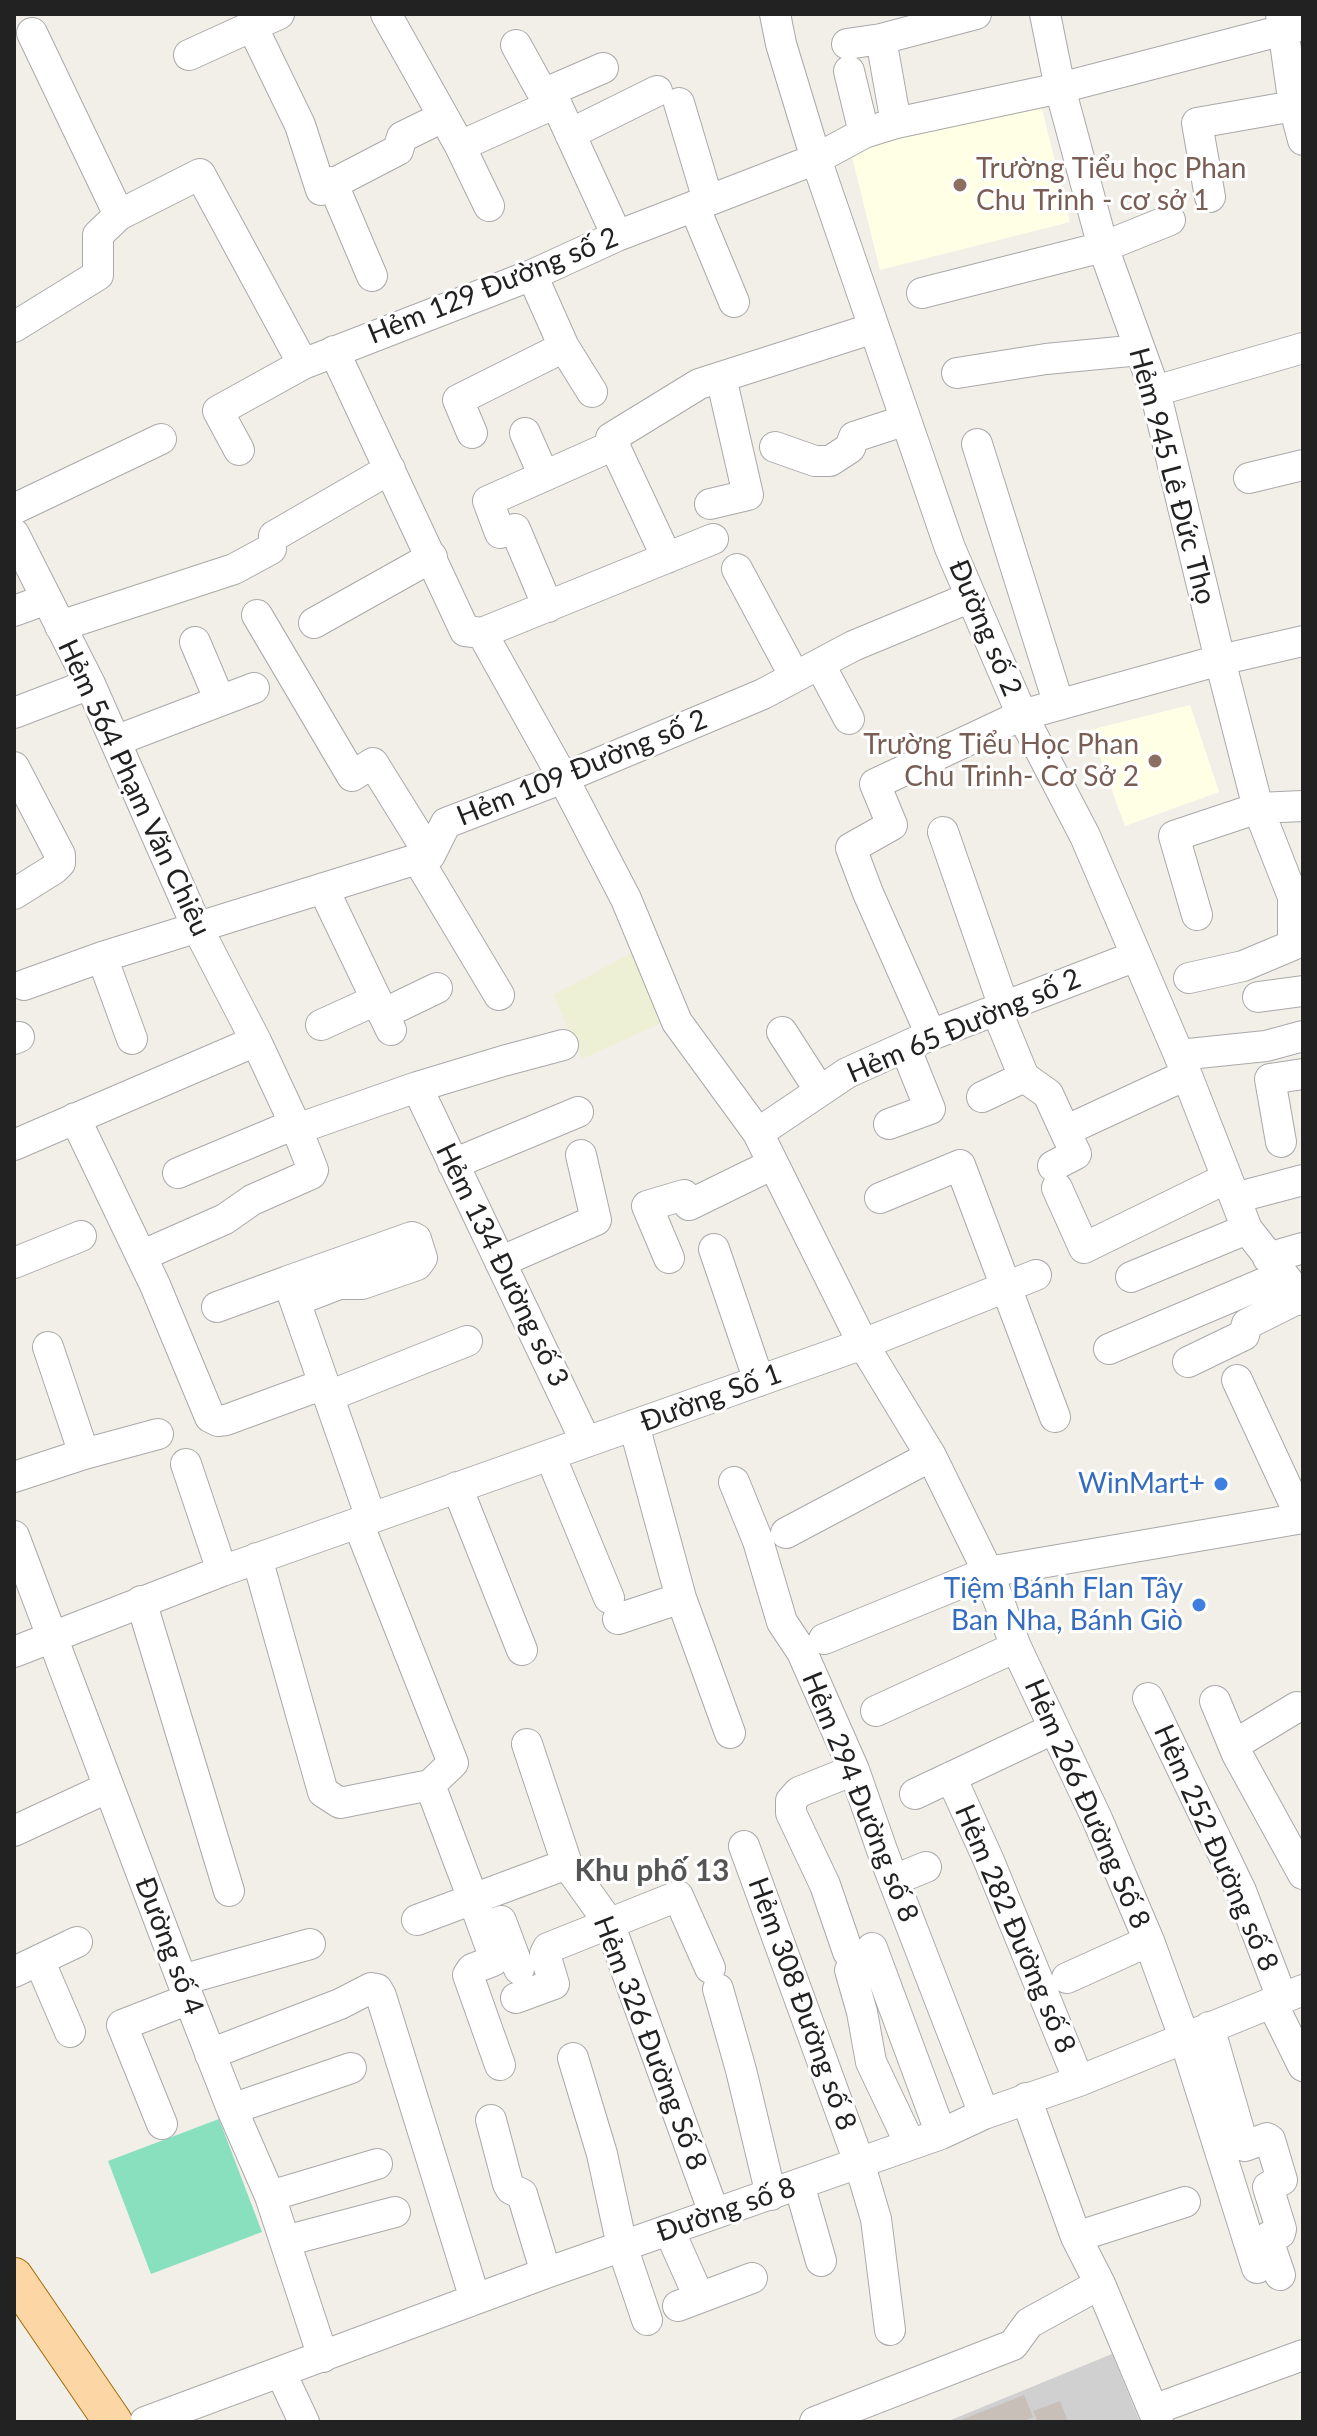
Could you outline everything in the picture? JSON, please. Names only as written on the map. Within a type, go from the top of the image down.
[{"type":"main road","points":[[14,2277],[113,2422]]},
{"type":"street","points":[[386,14],[460,146],[489,206]]},
{"type":"street","name":"Đường số 2","points":[[775,14],[816,159],[950,548],[1022,715],[1085,836],[1182,1065],[1247,1229],[1289,1282]]},
{"type":"street","points":[[864,133],[848,58],[881,39],[976,14]]},
{"type":"street","name":"Hẻm 945 Lê Đức Thọ","points":[[1045,14],[1060,88],[1103,247],[1155,391],[1258,808],[1298,896]]},
{"type":"street","points":[[189,55],[265,20],[321,190],[398,150],[402,137],[443,117]]},
{"type":"street","points":[[1289,23],[1294,106],[1303,140]]},
{"type":"street","name":"Hẻm 129 Đường số 2","points":[[239,450],[218,411],[303,364],[816,159],[864,133],[896,123],[1060,88],[1289,23]]},
{"type":"street","points":[[32,33],[119,215]]},
{"type":"street","points":[[881,39],[896,123]]},
{"type":"street","points":[[516,45],[570,134],[617,236]]},
{"type":"street","points":[[460,146],[603,68]]},
{"type":"street","points":[[570,134],[668,97],[734,302]]},
{"type":"street","points":[[1210,197],[1197,123],[1294,106]]},
{"type":"street","points":[[14,327],[98,275],[98,235],[119,215],[200,174],[303,364]]},
{"type":"street","points":[[332,182],[372,276]]},
{"type":"street","points":[[922,293],[1103,247],[1170,220]]},
{"type":"street","points":[[532,275],[564,347],[592,392]]},
{"type":"street","points":[[667,558],[611,438],[699,384],[874,328]]},
{"type":"street","points":[[472,433],[458,400],[564,347]]},
{"type":"street","points":[[1155,391],[1303,348]]},
{"type":"street","points":[[957,373],[1046,359],[1140,350]]},
{"type":"street","points":[[334,351],[465,631],[482,633],[713,539]]},
{"type":"street","points":[[710,504],[748,495],[721,377]]},
{"type":"street","points":[[775,447],[815,461],[830,461],[850,448],[854,437],[906,420]]},
{"type":"street","points":[[525,433],[544,476]]},
{"type":"street","points":[[14,509],[161,439]]},
{"type":"street","points":[[977,444],[1059,705]]},
{"type":"street","points":[[548,607],[508,531],[488,501],[614,445]]},
{"type":"street","points":[[1249,478],[1303,465]]},
{"type":"street","points":[[60,626],[234,569],[390,469]]},
{"type":"street","name":"Hẻm 564 Phạm Văn Chiêu","points":[[16,543],[90,684],[197,927],[256,1041],[313,1170],[311,1174],[252,1200],[225,1219],[141,1256]]},
{"type":"street","points":[[314,623],[432,557]]},
{"type":"street","points":[[737,569],[808,671],[849,719]]},
{"type":"street","name":"Hẻm 109 Đường số 2","points":[[424,857],[446,823],[563,778],[763,694],[853,646],[971,597]]},
{"type":"street","points":[[14,611],[47,599]]},
{"type":"street","points":[[257,615],[352,776],[373,763],[499,995]]},
{"type":"street","points":[[482,633],[626,899],[677,1022],[758,1133],[863,1344],[931,1456],[988,1572]]},
{"type":"street","points":[[889,1124],[930,1109],[918,1041],[851,848],[892,825],[875,784],[1022,715],[1220,660],[1303,641]]},
{"type":"street","points":[[195,642],[220,701]]},
{"type":"street","points":[[14,713],[90,684]]},
{"type":"street","points":[[115,741],[254,688]]},
{"type":"street","points":[[14,767],[60,855],[60,863],[54,869],[14,894]]},
{"type":"street","points":[[1197,915],[1174,836],[1258,808],[1303,806]]},
{"type":"street","points":[[943,832],[1024,1077],[1048,1094],[1076,1154],[1055,1177],[1084,1248],[1231,1188],[1303,1180]]},
{"type":"street","points":[[24,985],[102,957],[424,857]]},
{"type":"street","points":[[323,888],[384,1015]]},
{"type":"street","points":[[1189,978],[1243,966],[1293,945],[1298,896]]},
{"type":"street","name":"Hẻm 65 Đường số 2","points":[[758,1133],[847,1073],[918,1041],[1136,956]]},
{"type":"street","points":[[102,957],[132,1039]]},
{"type":"street","points":[[321,1025],[384,1015],[437,988]]},
{"type":"street","points":[[1258,997],[1303,991]]},
{"type":"street","points":[[782,1032],[820,1091]]},
{"type":"street","points":[[1065,1131],[1182,1065],[1303,1036]]},
{"type":"street","points":[[17,1135],[75,1118],[256,1041]]},
{"type":"street","points":[[178,1173],[296,1126],[563,1045]]},
{"type":"street","points":[[1266,1046],[1281,1142]]},
{"type":"street","points":[[1270,1079],[1303,1074]]},
{"type":"street","points":[[982,1097],[1024,1077]]},
{"type":"street","name":"Hẻm 134 Đường số 3","points":[[417,1087],[586,1442]]},
{"type":"street","points":[[453,1164],[578,1112]]},
{"type":"street","points":[[75,1118],[141,1256],[210,1417],[218,1421],[226,1420],[326,1390],[467,1341]]},
{"type":"street","points":[[500,1262],[596,1220],[581,1155]]},
{"type":"street","points":[[669,1258],[647,1206],[684,1195],[689,1205],[773,1164]]},
{"type":"street","points":[[880,1198],[960,1165],[1055,1417]]},
{"type":"street","points":[[1131,1277],[1247,1229]]},
{"type":"street","points":[[14,1263],[81,1236]]},
{"type":"street","points":[[1188,1362],[1244,1335],[1247,1324],[1289,1282],[1303,1248]]},
{"type":"street","points":[[714,1249],[759,1381]]},
{"type":"street","name":"Đường Số 1","points":[[14,1652],[257,1558],[863,1344],[1036,1275]]},
{"type":"street","points":[[1109,1349],[1289,1282]]},
{"type":"street","points":[[217,1307],[292,1291],[365,1520],[453,1763],[430,1785],[340,1803],[323,1792],[257,1558]]},
{"type":"street","points":[[48,1347],[84,1454]]},
{"type":"street","points":[[824,1639],[988,1572],[1302,1518],[1237,1380]]},
{"type":"street","points":[[634,1425],[681,1598],[730,1733]]},
{"type":"street","points":[[14,1477],[158,1434]]},
{"type":"street","points":[[550,1455],[613,1608],[681,1598]]},
{"type":"street","points":[[786,1533],[931,1456]]},
{"type":"street","points":[[186,1464],[222,1571]]},
{"type":"street","name":"Hẻm 294 Đường số 8","points":[[734,1482],[758,1541],[782,1622],[802,1652],[854,1770],[984,2114]]},
{"type":"street","points":[[457,1487],[522,1650]]},
{"type":"street","name":"Đường số 4","points":[[14,1536],[210,2054],[270,2196],[323,2357]]},
{"type":"street","name":"Hẻm 266 Đường Số 8","points":[[988,1572],[1016,1647],[1053,1729],[1098,1821],[1149,1941],[1196,2032]]},
{"type":"street","points":[[141,1601],[229,1891]]},
{"type":"street","points":[[876,1711],[1016,1647]]},
{"type":"street","name":"Hẻm 252 Đường số 8","points":[[1148,1698],[1241,1891],[1286,1997],[1303,2066]]},
{"type":"street","points":[[1215,1701],[1234,1745],[1303,1874]]},
{"type":"street","points":[[1234,1745],[1297,1707]]},
{"type":"street","points":[[915,1794],[1053,1729]]},
{"type":"street","name":"Hẻm 326 Đường Số 8","points":[[527,1744],[567,1864],[609,1923],[714,2213]]},
{"type":"street","points":[[854,1770],[799,1792],[791,1801],[791,1813],[941,2134]]},
{"type":"street","name":"Hẻm 282 Đường số 8","points":[[951,1777],[989,1861],[1079,2081]]},
{"type":"street","points":[[430,1785],[482,1896],[517,1984],[554,1984],[545,1954],[548,1948],[678,1896],[714,1978],[741,2070],[785,2190],[821,2261]]},
{"type":"street","points":[[14,1831],[109,1787]]},
{"type":"street","name":"Hẻm 308 Đường số 8","points":[[744,1846],[859,2162],[876,2219],[890,2330]]},
{"type":"street","points":[[417,1920],[567,1864]]},
{"type":"street","points":[[894,1880],[926,1867]]},
{"type":"street","points":[[482,1896],[495,1959],[472,1969],[468,1975],[500,2065]]},
{"type":"street","points":[[1067,1978],[1149,1941]]},
{"type":"street","points":[[70,2032],[26,1966],[77,1942]]},
{"type":"street","points":[[162,2124],[122,2025],[186,1989],[310,1944]]},
{"type":"street","points":[[856,1957],[871,2062],[910,2144]]},
{"type":"street","points":[[210,2054],[340,2004],[371,1988],[377,1989],[475,2299]]},
{"type":"street","name":"Đường số 8","points":[[145,2422],[546,2273],[941,2134],[984,2114],[1079,2081],[1286,1997]]},
{"type":"street","points":[[1196,2032],[1243,2144],[1245,2146],[1267,2138],[1270,2140],[1282,2180],[1268,2187],[1281,2229],[1280,2233],[1270,2236],[1268,2240],[1268,2271],[1196,2032]]},
{"type":"street","points":[[573,2058],[602,2154],[622,2246],[666,2312]]},
{"type":"street","points":[[232,2109],[351,2068]]},
{"type":"street","points":[[1026,2098],[1076,2237],[1100,2284],[1156,2416],[1303,2355]]},
{"type":"street","points":[[491,2120],[508,2184],[522,2194],[546,2273]]},
{"type":"street","points":[[270,2196],[377,2164]]},
{"type":"street","points":[[1076,2237],[1185,2202]]},
{"type":"street","points":[[285,2241],[395,2212]]},
{"type":"street","points":[[666,2312],[669,2230]]},
{"type":"street","points":[[666,2312],[752,2278]]},
{"type":"street","points":[[815,2422],[1013,2345],[1029,2323],[1100,2284]]},
{"type":"street","points":[[281,2373],[304,2422]]},
{"type":"shaded area","name":"Trường Tiểu học Phan Chu Trinh - cơ sở 1","points":[[1040,101],[1070,222],[880,270],[850,149]]},
{"type":"shaded area","name":"Trường Tiểu Học Phan Chu Trinh- Cơ Sở 2","points":[[1190,705],[1219,792],[1125,826],[1090,730]]},
{"type":"shaded area","points":[[642,947],[670,1019],[582,1059],[553,995]]},
{"type":"shaded area","points":[[1112,2354],[1140,2422],[946,2422]]},
{"type":"green space","points":[[219,2119],[262,2232],[151,2274],[108,2161]]},
{"type":"building","points":[[1024,2395],[1033,2417],[1021,2422],[956,2422]]},
{"type":"building","points":[[1060,2401],[1068,2422],[1038,2422],[1033,2411]]},
{"type":"place","name":"Trường Tiểu học Phan Chu Trinh - cơ sở 1","points":[[960,185]]},
{"type":"place","name":"Trường Tiểu Học Phan Chu Trinh- Cơ Sở 2","points":[[1155,761]]},
{"type":"place","name":"WinMart+","points":[[1221,1484]]},
{"type":"place","name":"Tiệm Bánh Flan Tây Ban Nha, Bánh Giò","points":[[1199,1605]]},
{"type":"district","name":"Khu phố 13","points":[[652,1871]]}]
